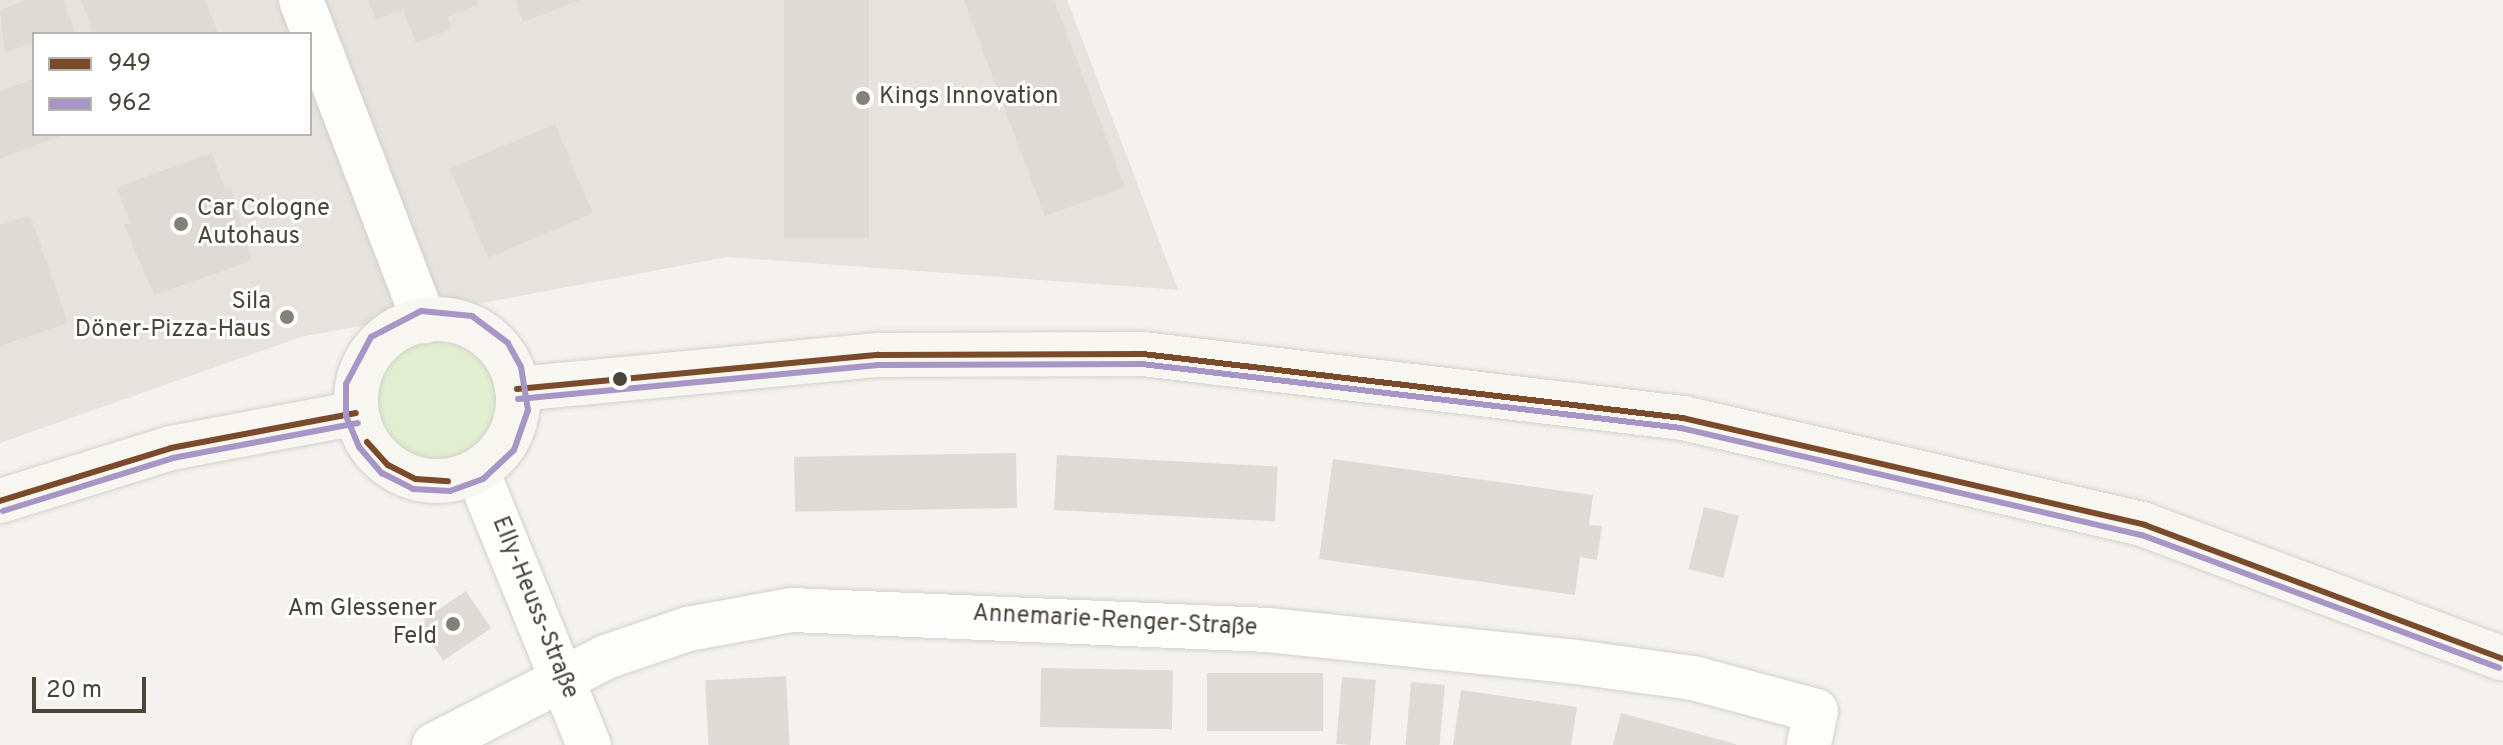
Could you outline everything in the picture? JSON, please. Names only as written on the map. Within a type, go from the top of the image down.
[{"type":"main road","points":[[446,320],[485,335],[517,389],[505,445],[477,471],[448,481],[416,479],[388,465],[367,442],[356,413],[356,387],[379,343],[424,321],[446,320]]},
{"type":"main road","points":[[517,389],[878,355],[1143,354],[1683,418],[2145,525],[2503,659]]},
{"type":"main road","points":[[0,501],[171,448],[356,413]]},
{"type":"street","points":[[301,0],[424,321]]},
{"type":"street","name":"Elly-Heuss-Straße","points":[[477,471],[589,745]]},
{"type":"street","name":"Annemarie-Renger-Straße","points":[[434,745],[562,675],[688,629],[792,610],[990,615],[1394,640],[1693,678],[1813,728]]},
{"type":"shaded area","points":[[0,0],[1067,0],[1178,290],[727,257],[301,337],[0,443]]},
{"type":"green space","points":[[436,342],[459,346],[479,360],[493,380],[497,403],[493,426],[479,446],[459,460],[436,464],[413,460],[393,446],[379,426],[375,403],[379,380],[393,360],[413,346]]},
{"type":"building","points":[[26,0],[63,0],[75,32],[32,32],[32,43],[5,53],[0,10]]},
{"type":"building","points":[[81,0],[205,0],[217,32],[93,32]]},
{"type":"building","points":[[368,0],[477,0],[478,5],[447,17],[452,29],[416,43],[403,9],[376,20]]},
{"type":"building","points":[[515,0],[581,0],[523,22]]},
{"type":"building","points":[[784,0],[869,0],[869,238],[784,238]]},
{"type":"building","points":[[964,0],[1054,0],[1125,187],[1045,216]]},
{"type":"building","points":[[32,80],[32,136],[60,136],[0,159],[0,91]]},
{"type":"building","points":[[555,124],[593,213],[488,258],[450,169]]},
{"type":"building","name":"Car Cologne Autohaus","points":[[212,153],[225,190],[231,188],[251,261],[154,295],[124,225],[130,223],[117,187]]},
{"type":"building","points":[[30,215],[68,323],[0,346],[0,225]]},
{"type":"building","points":[[1016,453],[1017,508],[795,512],[794,457]]},
{"type":"building","points":[[1057,455],[1278,467],[1275,521],[1054,510]]},
{"type":"building","points":[[1333,459],[1593,495],[1589,525],[1602,526],[1597,560],[1580,557],[1575,595],[1319,559]]},
{"type":"building","points":[[1704,507],[1739,516],[1723,578],[1689,569]]},
{"type":"building","name":"Am Glessener Feld","points":[[466,591],[491,628],[443,661],[418,623]]},
{"type":"building","points":[[1041,668],[1173,670],[1172,729],[1040,727]]},
{"type":"building","points":[[1207,673],[1323,673],[1323,731],[1207,731]]},
{"type":"building","points":[[786,676],[790,745],[709,745],[705,680]]},
{"type":"building","points":[[1342,677],[1376,680],[1370,745],[1336,744]]},
{"type":"building","points":[[1411,682],[1445,685],[1440,745],[1406,745]]},
{"type":"building","points":[[1461,690],[1577,707],[1571,745],[1453,745]]},
{"type":"building","points":[[1621,713],[1736,744],[1736,745],[1613,745]]},
{"type":"transit line","name":"962","points":[[520,365],[508,343],[472,316],[421,311],[371,337],[346,384],[346,416],[359,447],[382,473],[413,489],[450,491],[483,479],[514,450],[528,410],[521,367]]},
{"type":"transit line","name":"949","points":[[517,389],[878,355],[1143,354],[1683,418],[2145,525],[2503,659]]},
{"type":"transit line","name":"962","points":[[518,399],[878,365],[1142,364],[1681,428],[2142,535],[2499,668]]},
{"type":"transit line","name":"949","points":[[0,501],[171,448],[356,413]]},
{"type":"transit line","name":"962","points":[[3,511],[173,458],[358,423]]},
{"type":"transit line","name":"949","points":[[367,442],[388,465],[416,479],[448,481]]},
{"type":"place","name":"Kings Innovation","points":[[863,98]]},
{"type":"place","name":"Car Cologne Autohaus","points":[[181,224]]},
{"type":"place","name":"Sila Döner-Pizza-Haus","points":[[287,317]]},
{"type":"place","name":"Am Glessener Feld","points":[[453,624]]}]
